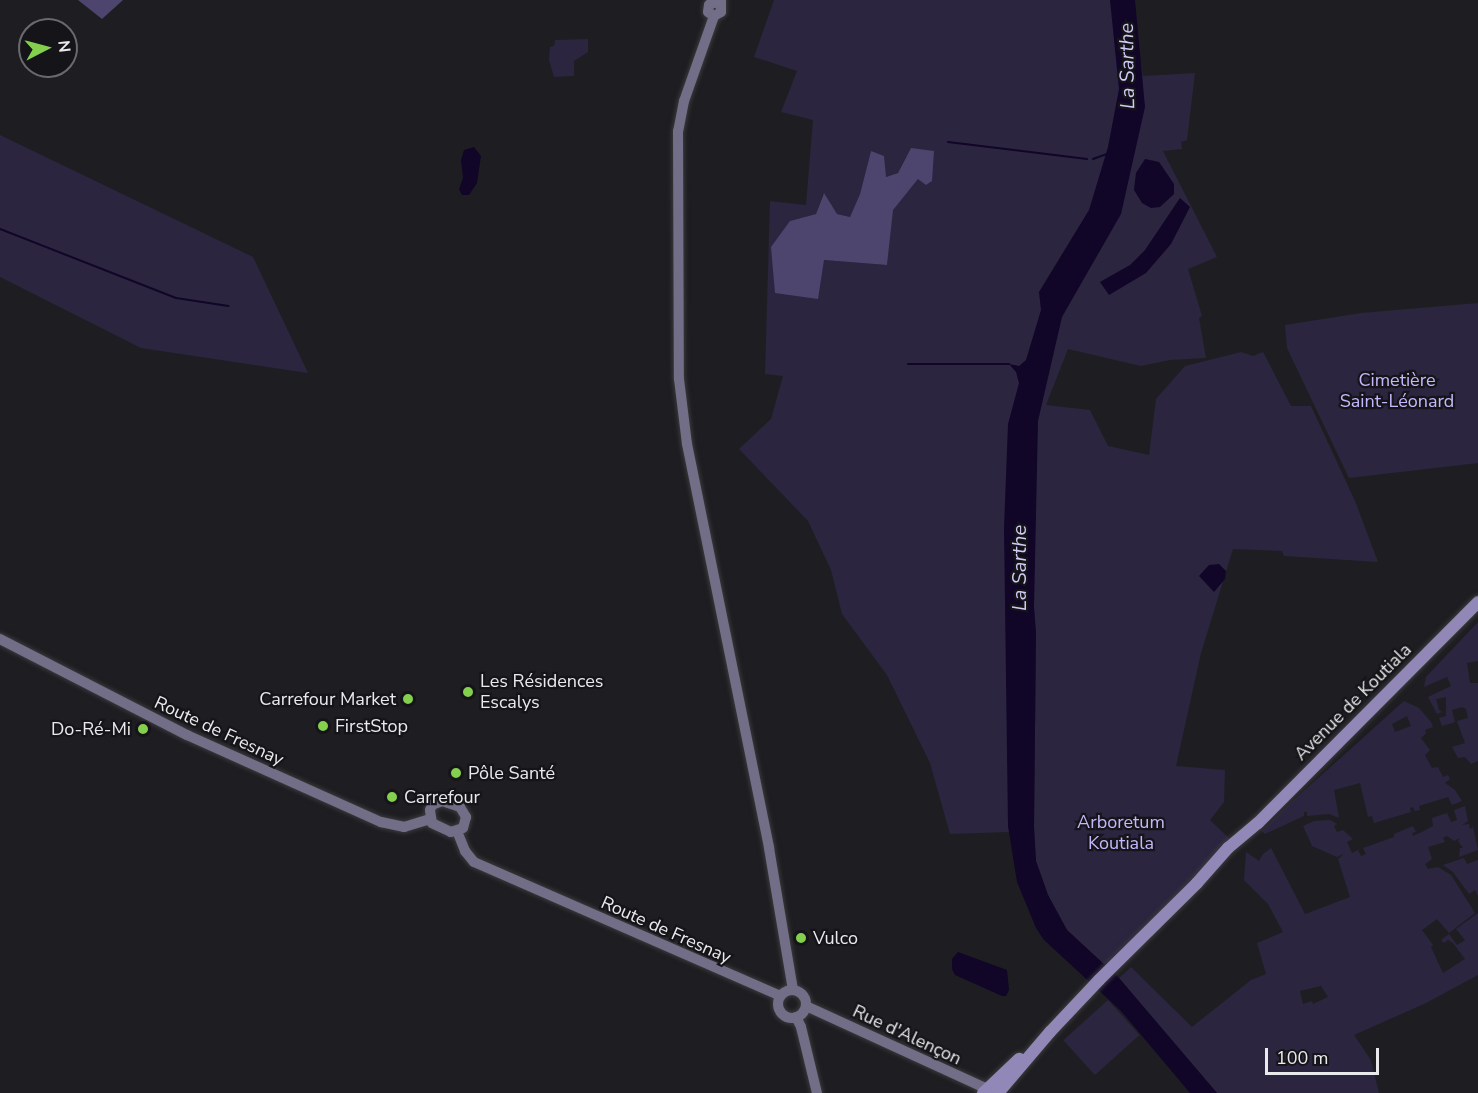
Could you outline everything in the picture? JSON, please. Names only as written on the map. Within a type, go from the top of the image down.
[{"type":"main road","name":"Avenue de Koutiala","points":[[991,1092],[1197,883],[1228,848],[1253,828],[1478,602]]},
{"type":"street","points":[[720,2],[721,12],[714,16],[684,101],[678,131],[680,395],[700,511],[769,848],[794,990]]},
{"type":"street","name":"Route de Fresnay","points":[[0,639],[178,730],[381,822],[404,827],[430,819]]},
{"type":"street","points":[[447,801],[460,807],[466,817],[465,823],[457,831],[442,829],[432,824],[430,819],[430,810],[437,802],[447,801]]},
{"type":"street","name":"Route de Fresnay","points":[[457,831],[465,851],[482,865],[780,996]]},
{"type":"street","points":[[794,990],[802,993],[806,1006],[803,1013],[796,1017],[787,1017],[780,1011],[780,996],[794,990]]},
{"type":"street","name":"Rue d'Alençon","points":[[806,1006],[991,1092]]},
{"type":"street","points":[[796,1017],[801,1027],[817,1093]]},
{"type":"green space","name":"Arboretum Koutiala","points":[[774,0],[1129,0],[1143,76],[1195,73],[1187,140],[1181,142],[1182,149],[1163,151],[1217,257],[1188,269],[1202,316],[1199,318],[1206,358],[1170,360],[1141,366],[1068,349],[1046,405],[1090,410],[1108,446],[1149,455],[1156,399],[1185,366],[1241,352],[1253,356],[1263,352],[1291,406],[1311,406],[1355,501],[1378,562],[1284,556],[1282,551],[1233,549],[1201,653],[1176,766],[1225,770],[1224,802],[1210,820],[1233,842],[1110,970],[1067,930],[1048,895],[1036,861],[1034,827],[1036,632],[1006,627],[1009,832],[950,834],[930,763],[887,675],[842,614],[831,570],[808,521],[739,449],[771,419],[783,376],[765,374],[770,201],[806,205],[813,120],[781,112],[797,71],[754,57]],"holes":[[[911,148],[918,179],[892,210],[887,265],[823,260],[790,221],[816,214],[823,194],[837,214],[850,217],[860,194],[871,151],[886,177],[898,173]]]},
{"type":"green space","points":[[588,39],[588,52],[574,61],[574,76],[554,77],[549,60],[550,47],[554,46],[555,40]]},
{"type":"green space","points":[[0,135],[253,257],[308,373],[141,348],[0,277]]},
{"type":"green space","name":"Cimetière Saint-Léonard","points":[[1478,303],[1478,463],[1349,478],[1287,348],[1285,325],[1361,313]]},
{"type":"green space","points":[[1478,622],[1478,661],[1467,663],[1470,683],[1478,683],[1478,761],[1471,764],[1465,757],[1458,758],[1452,747],[1465,743],[1457,721],[1468,718],[1466,709],[1462,707],[1452,710],[1455,722],[1442,726],[1439,718],[1446,716],[1446,697],[1436,699],[1439,710],[1442,712],[1437,714],[1428,697],[1451,686],[1447,677],[1424,687],[1426,677]]},
{"type":"green space","points":[[1404,701],[1419,708],[1431,722],[1433,727],[1425,730],[1426,733],[1421,738],[1430,750],[1425,755],[1432,768],[1438,767],[1443,777],[1448,775],[1450,779],[1445,783],[1455,790],[1462,801],[1452,805],[1448,797],[1419,806],[1420,810],[1415,811],[1413,807],[1410,808],[1411,812],[1374,823],[1372,816],[1368,817],[1360,783],[1334,790],[1339,818],[1329,814],[1307,816],[1307,812],[1304,812],[1304,816],[1265,834],[1262,831]],"holes":[[[1407,716],[1411,726],[1395,732],[1392,724]]]},
{"type":"green space","points":[[1465,806],[1468,821],[1462,825],[1469,824],[1470,829],[1473,827],[1478,850],[1459,857],[1460,848],[1463,848],[1458,841],[1460,838],[1454,841],[1447,836],[1443,838],[1445,842],[1428,847],[1432,859],[1425,864],[1428,869],[1438,867],[1451,875],[1475,913],[1449,933],[1437,919],[1422,930],[1433,945],[1431,947],[1443,973],[1465,959],[1453,943],[1448,940],[1444,943],[1441,940],[1449,934],[1457,945],[1465,940],[1456,929],[1478,913],[1478,975],[1426,1003],[1354,1035],[1371,1060],[1379,1093],[1217,1093],[1119,978],[1131,967],[1192,1027],[1251,980],[1266,974],[1257,943],[1283,932],[1268,904],[1244,880],[1246,852],[1259,861],[1263,854],[1271,848],[1305,914],[1350,897],[1338,859],[1344,854],[1337,857],[1312,846],[1303,826],[1314,821],[1330,820],[1337,824],[1334,826],[1337,832],[1343,830],[1353,839],[1347,842],[1352,853],[1358,850],[1361,856],[1366,854],[1363,848],[1394,837],[1394,834],[1413,826],[1416,832],[1412,833],[1413,836],[1422,832],[1433,826],[1432,818],[1447,813],[1451,822],[1457,820],[1454,810]],"holes":[[[1321,986],[1328,997],[1313,1004],[1312,1001],[1303,1004],[1300,991]]]},
{"type":"green space","points":[[1464,858],[1467,864],[1478,860],[1478,896],[1475,890],[1469,894],[1453,872],[1443,865]]},
{"type":"green space","points":[[1108,1000],[1139,1035],[1095,1075],[1063,1040]]},
{"type":"shaded area","points":[[78,0],[123,0],[102,19]]},
{"type":"shaded area","points":[[911,148],[934,151],[932,181],[926,185],[918,179],[893,210],[887,265],[824,260],[818,299],[775,293],[771,247],[790,221],[816,214],[824,193],[837,214],[850,217],[860,194],[871,151],[884,156],[886,177],[898,173]]},
{"type":"water","name":"La Sarthe","points":[[1110,0],[1135,0],[1145,107],[1121,214],[1062,317],[1038,421],[1034,607],[1036,632],[1034,827],[1036,861],[1048,895],[1067,930],[1119,978],[1217,1093],[1190,1093],[1121,1011],[1044,940],[1036,928],[1017,882],[1008,826],[1004,528],[1008,424],[1019,383],[1016,372],[1009,364],[1019,366],[1026,360],[1041,310],[1039,292],[1089,210],[1108,147],[1119,89]]},
{"type":"water","points":[[474,147],[481,156],[477,183],[469,195],[462,195],[459,189],[463,178],[461,160],[464,150]]},
{"type":"water","points":[[1145,159],[1159,162],[1174,184],[1174,194],[1160,207],[1151,208],[1142,203],[1134,190],[1136,173]]},
{"type":"water","points":[[1180,198],[1190,207],[1171,244],[1146,273],[1109,295],[1100,282],[1130,265],[1145,250]]},
{"type":"water","points":[[1219,564],[1226,571],[1225,579],[1214,592],[1199,576],[1209,565]]},
{"type":"water","points":[[958,952],[1007,970],[1009,990],[1006,996],[955,975],[952,969],[952,959]]},
{"type":"waterway","points":[[948,142],[1087,159]]},
{"type":"waterway","points":[[1093,159],[1107,154]]},
{"type":"waterway","points":[[0,229],[176,298],[228,306]]},
{"type":"waterway","points":[[908,364],[1009,364]]},
{"type":"place","name":"Les Résidences Escalys","points":[[468,692]]},
{"type":"place","name":"Carrefour Market","points":[[408,699]]},
{"type":"place","name":"FirstStop","points":[[323,726]]},
{"type":"place","name":"Do-Ré-Mi","points":[[143,729]]},
{"type":"place","name":"Pôle Santé","points":[[456,773]]},
{"type":"place","name":"Carrefour","points":[[392,797]]},
{"type":"place","name":"Vulco","points":[[801,938]]}]
